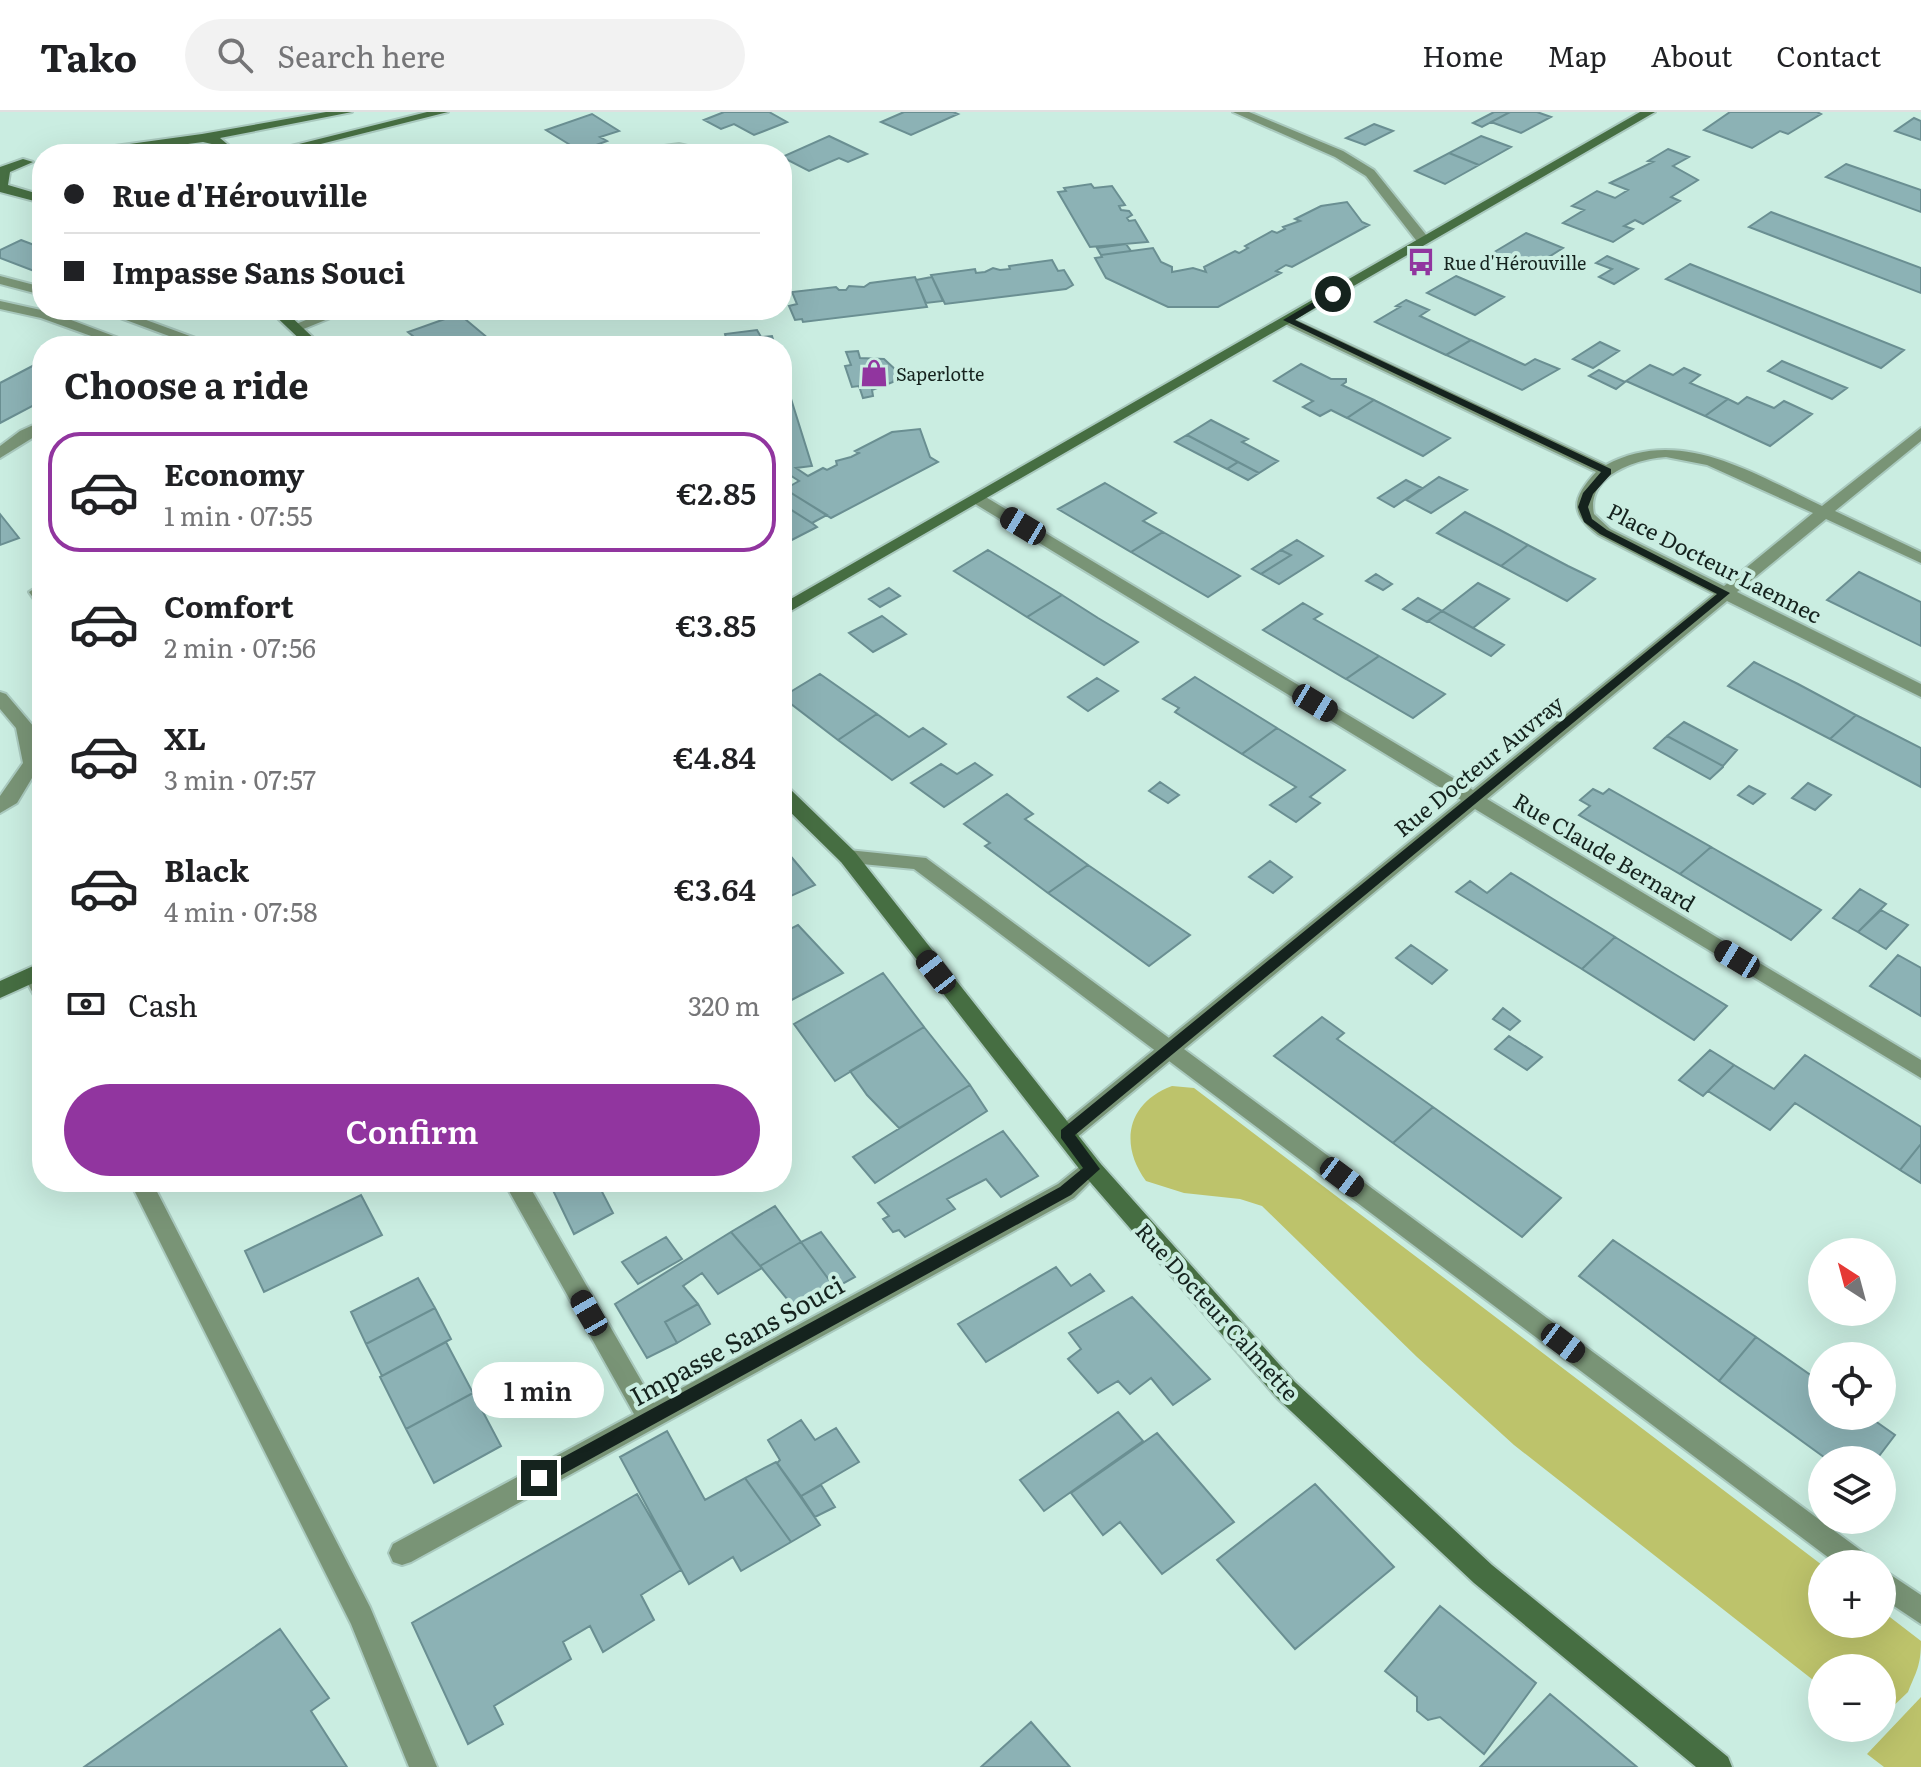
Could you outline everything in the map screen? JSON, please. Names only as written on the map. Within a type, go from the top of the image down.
[{"type":"street","points":[[158,144],[346,112]]},
{"type":"street","points":[[307,144],[442,112]]},
{"type":"street","points":[[1239,112],[1339,154],[1370,173],[1424,241]]},
{"type":"street","points":[[792,605],[1649,112]]},
{"type":"street","points":[[202,138],[222,144]]},
{"type":"street","points":[[0,165],[32,161]]},
{"type":"street","points":[[27,162],[7,168],[2,174],[1,187],[6,193],[32,197]]},
{"type":"street","points":[[6,193],[32,192]]},
{"type":"street","points":[[0,280],[32,288]]},
{"type":"street","points":[[0,305],[32,312]]},
{"type":"street","points":[[59,320],[105,336]]},
{"type":"street","points":[[135,320],[181,336]]},
{"type":"street","points":[[288,320],[305,336]]},
{"type":"street","points":[[296,327],[315,320]]},
{"type":"street","points":[[1288,320],[1608,472]]},
{"type":"street","points":[[0,453],[32,432]]},
{"type":"street","name":"Rue Docteur Auvray","points":[[1066,1134],[1921,433]]},
{"type":"street","name":"Place Docteur Laennec","points":[[1921,558],[1734,472],[1678,453],[1654,452],[1632,458],[1608,472],[1588,493],[1583,507],[1588,520],[1604,532],[1921,691]]},
{"type":"street","name":"Rue Claude Bernard","points":[[978,499],[1921,1070]]},
{"type":"street","points":[[0,698],[25,727],[32,763],[10,798],[0,806]]},
{"type":"street","name":"Rue Docteur Calmette","points":[[792,803],[848,857],[1092,1169],[1286,1390],[1483,1574],[1718,1767]]},
{"type":"street","points":[[848,857],[919,863],[1839,1550]]},
{"type":"street","points":[[0,990],[32,981]]},
{"type":"street","name":"Impasse Sans Souci","points":[[402,1553],[1066,1191],[1092,1169]]},
{"type":"street","points":[[146,1192],[361,1616],[423,1767]]},
{"type":"street","points":[[521,1192],[649,1418]]},
{"type":"street","points":[[1896,1592],[1921,1611]]},
{"type":"green space","points":[[1172,1086],[1194,1088],[1808,1554],[1808,1638],[1896,1638],[1896,1622],[1921,1641],[1919,1663],[1908,1692],[1896,1704],[1896,1654],[1808,1654],[1808,1676],[1514,1445],[1417,1357],[1262,1206],[1240,1199],[1184,1193],[1146,1181],[1132,1153],[1130,1139],[1137,1114],[1157,1093]]},
{"type":"green space","points":[[1921,1697],[1921,1767],[1884,1767],[1867,1754],[1878,1742],[1896,1742],[1896,1723]]},
{"type":"building","points":[[724,112],[769,112],[787,122],[754,135],[734,124],[721,129],[704,120]]},
{"type":"building","points":[[904,112],[958,114],[911,135],[881,122]]},
{"type":"building","points":[[1494,112],[1510,112],[1482,127],[1473,123]]},
{"type":"building","points":[[1510,112],[1537,112],[1551,117],[1521,133],[1491,122]]},
{"type":"building","points":[[1730,112],[1821,114],[1788,134],[1780,131],[1752,148],[1704,130]]},
{"type":"building","points":[[592,114],[619,131],[600,137],[607,141],[599,144],[569,144],[546,130]]},
{"type":"building","points":[[1914,118],[1921,121],[1921,140],[1895,131]]},
{"type":"building","points":[[1374,124],[1393,131],[1365,145],[1346,138]]},
{"type":"building","points":[[829,136],[867,154],[848,162],[839,158],[809,171],[792,162],[792,153]]},
{"type":"building","points":[[1481,136],[1511,147],[1479,165],[1449,153]]},
{"type":"building","points":[[1668,149],[1689,157],[1673,166],[1698,180],[1671,197],[1680,201],[1643,224],[1635,220],[1624,226],[1633,229],[1613,242],[1563,223],[1584,210],[1572,206],[1597,191],[1615,198],[1628,190],[1610,183],[1653,162],[1648,161]]},
{"type":"building","points":[[1449,153],[1479,165],[1445,184],[1415,171]]},
{"type":"building","points":[[1846,164],[1921,190],[1921,212],[1826,177]]},
{"type":"building","points":[[1091,184],[1094,188],[1112,186],[1125,205],[1119,206],[1121,210],[1129,211],[1132,215],[1127,218],[1129,221],[1135,220],[1148,242],[1090,247],[1058,192],[1066,191],[1064,188]]},
{"type":"building","points":[[1347,202],[1362,222],[1369,225],[1292,267],[1286,265],[1276,271],[1281,273],[1218,307],[1168,307],[1106,278],[1095,258],[1153,248],[1161,262],[1172,267],[1172,272],[1193,268],[1206,272],[1204,267],[1235,251],[1239,253],[1248,248],[1245,246],[1272,231],[1277,233],[1285,229],[1283,227],[1300,221],[1295,219],[1321,206]]},
{"type":"building","points":[[1771,212],[1921,268],[1921,293],[1749,227]]},
{"type":"building","points":[[1526,233],[1563,248],[1528,270],[1491,254]]},
{"type":"building","points":[[21,240],[32,244],[32,270],[0,258],[0,250]]},
{"type":"building","points":[[1126,244],[1131,251],[1101,255],[1097,248]]},
{"type":"building","points":[[1607,256],[1638,269],[1614,284],[1599,277],[1612,269],[1596,263]]},
{"type":"building","points":[[1052,260],[1058,271],[1064,270],[1073,285],[1066,289],[945,304],[931,275],[975,269],[976,273],[993,268],[1010,269],[1009,266]]},
{"type":"building","points":[[1690,264],[1904,350],[1881,368],[1666,279]]},
{"type":"building","points":[[1456,276],[1504,297],[1475,315],[1427,293]]},
{"type":"building","points":[[915,277],[927,307],[803,322],[802,319],[795,320],[792,305],[797,304],[792,292],[836,287],[846,290],[849,286],[864,287],[870,283]]},
{"type":"building","points":[[932,277],[943,301],[926,303],[916,280]]},
{"type":"building","points":[[1406,300],[1429,310],[1420,316],[1471,340],[1446,355],[1375,322]]},
{"type":"building","points":[[442,320],[466,320],[485,336],[413,336],[408,332]]},
{"type":"building","points":[[757,330],[760,336],[726,336]]},
{"type":"building","points":[[1471,340],[1525,365],[1535,359],[1559,369],[1522,390],[1446,355]]},
{"type":"building","points":[[1600,342],[1619,351],[1593,368],[1573,359]]},
{"type":"building","points":[[858,351],[860,358],[884,359],[897,371],[893,382],[872,390],[873,396],[863,398],[859,386],[852,387],[845,366],[851,365],[846,352]]},
{"type":"building","points":[[1782,361],[1847,388],[1832,399],[1768,371]]},
{"type":"building","points":[[1301,364],[1331,379],[1346,379],[1342,385],[1374,400],[1347,418],[1331,410],[1320,416],[1303,407],[1313,401],[1274,381]]},
{"type":"building","points":[[1650,365],[1673,375],[1684,368],[1700,375],[1690,383],[1728,399],[1705,416],[1626,381]]},
{"type":"building","points":[[32,366],[32,406],[0,423],[0,383]]},
{"type":"building","points":[[1599,370],[1625,382],[1616,389],[1589,376]]},
{"type":"building","points":[[1747,397],[1774,408],[1784,401],[1812,414],[1770,446],[1705,416],[1728,399],[1738,404]]},
{"type":"building","points":[[1374,400],[1450,438],[1423,456],[1347,418]]},
{"type":"building","points":[[792,402],[812,466],[796,468],[808,476],[837,465],[836,461],[859,453],[855,451],[892,432],[920,429],[930,457],[938,462],[831,518],[792,493],[792,485],[799,481],[792,476]]},
{"type":"building","points":[[1211,420],[1248,439],[1242,442],[1278,461],[1259,473],[1187,435]]},
{"type":"building","points":[[1187,435],[1238,462],[1227,469],[1175,442]]},
{"type":"building","points":[[1238,462],[1259,473],[1248,480],[1227,469]]},
{"type":"building","points":[[1439,477],[1467,490],[1431,513],[1406,500]]},
{"type":"building","points":[[1406,480],[1422,488],[1394,507],[1378,498]]},
{"type":"building","points":[[1105,483],[1156,513],[1143,521],[1163,532],[1131,552],[1058,509]]},
{"type":"building","points":[[792,493],[827,515],[812,523],[792,510]]},
{"type":"building","points":[[792,510],[812,523],[817,527],[792,540]]},
{"type":"building","points":[[1465,512],[1528,545],[1501,566],[1437,533]]},
{"type":"building","points":[[0,514],[19,538],[0,545]]},
{"type":"building","points":[[1163,532],[1240,576],[1208,597],[1131,552]]},
{"type":"building","points":[[1297,540],[1323,556],[1279,584],[1261,574],[1291,555],[1281,550]]},
{"type":"building","points":[[1528,545],[1595,579],[1567,601],[1501,566]]},
{"type":"building","points":[[988,550],[1062,595],[1027,617],[954,571]]},
{"type":"building","points":[[1281,550],[1291,555],[1261,574],[1252,569]]},
{"type":"building","points":[[1859,572],[1921,602],[1921,646],[1827,600]]},
{"type":"building","points":[[1376,574],[1392,584],[1383,590],[1366,581]]},
{"type":"building","points":[[1478,583],[1509,599],[1473,628],[1442,611]]},
{"type":"building","points":[[889,588],[900,596],[880,607],[869,599]]},
{"type":"building","points":[[1062,595],[1138,642],[1104,665],[1027,617]]},
{"type":"building","points":[[1418,598],[1442,611],[1427,622],[1403,609]]},
{"type":"building","points":[[1303,603],[1322,614],[1314,619],[1379,656],[1346,679],[1263,630]]},
{"type":"building","points":[[1442,611],[1504,645],[1491,656],[1428,621]]},
{"type":"building","points":[[882,616],[906,634],[873,652],[849,633]]},
{"type":"building","points":[[1379,656],[1445,694],[1413,718],[1346,679]]},
{"type":"building","points":[[1754,662],[1856,715],[1830,739],[1728,686]]},
{"type":"building","points":[[820,674],[877,714],[838,740],[792,705],[792,691]]},
{"type":"building","points":[[1195,677],[1277,728],[1242,754],[1175,712],[1179,708],[1163,699]]},
{"type":"building","points":[[1097,678],[1118,691],[1088,711],[1068,697]]},
{"type":"building","points":[[877,714],[909,737],[923,728],[946,744],[892,780],[838,740]]},
{"type":"building","points":[[1856,715],[1921,748],[1921,787],[1830,739]]},
{"type":"building","points":[[1684,722],[1737,750],[1723,766],[1667,736]]},
{"type":"building","points":[[1277,728],[1345,770],[1310,797],[1320,803],[1296,822],[1270,805],[1296,787],[1242,754]]},
{"type":"building","points":[[1667,736],[1723,767],[1710,779],[1654,748]]},
{"type":"building","points":[[975,763],[992,775],[944,807],[911,783],[941,764],[957,774]]},
{"type":"building","points":[[1160,782],[1179,795],[1168,803],[1149,791]]},
{"type":"building","points":[[1808,783],[1831,795],[1815,810],[1792,798]]},
{"type":"building","points":[[1749,786],[1765,794],[1753,804],[1738,795]]},
{"type":"building","points":[[1593,789],[1603,794],[1609,789],[1711,847],[1680,874],[1579,815],[1590,806],[1580,800]]},
{"type":"building","points":[[1007,794],[1033,814],[1025,819],[1088,865],[1048,893],[985,846],[990,843],[964,824]]},
{"type":"building","points":[[1711,847],[1821,910],[1791,940],[1680,874]]},
{"type":"building","points":[[792,858],[815,885],[792,895]]},
{"type":"building","points":[[1270,861],[1292,877],[1273,893],[1249,877]]},
{"type":"building","points":[[1088,865],[1190,935],[1149,966],[1048,893]]},
{"type":"building","points":[[1511,873],[1615,937],[1582,969],[1456,892],[1470,881],[1487,893]]},
{"type":"building","points":[[1860,889],[1886,904],[1858,932],[1833,918]]},
{"type":"building","points":[[1881,910],[1908,925],[1886,949],[1858,932]]},
{"type":"building","points":[[798,925],[843,973],[792,1000],[792,928]]},
{"type":"building","points":[[1615,937],[1727,1006],[1694,1040],[1582,969]]},
{"type":"building","points":[[1411,945],[1447,970],[1432,984],[1396,958]]},
{"type":"building","points":[[1898,955],[1921,968],[1921,1016],[1870,986]]},
{"type":"building","points":[[883,973],[924,1027],[835,1081],[794,1024]]},
{"type":"building","points":[[1503,1008],[1520,1021],[1510,1030],[1493,1019]]},
{"type":"building","points":[[1322,1017],[1344,1033],[1337,1039],[1433,1107],[1393,1143],[1274,1056]]},
{"type":"building","points":[[924,1027],[970,1085],[899,1128],[867,1095],[850,1071]]},
{"type":"building","points":[[1509,1036],[1542,1057],[1527,1070],[1495,1049]]},
{"type":"building","points":[[1710,1050],[1734,1065],[1703,1096],[1679,1080]]},
{"type":"building","points":[[1805,1055],[1921,1127],[1921,1144],[1900,1170],[1795,1103],[1770,1130],[1708,1091],[1734,1065],[1774,1089]]},
{"type":"building","points":[[970,1085],[987,1111],[875,1183],[853,1157]]},
{"type":"building","points":[[1433,1107],[1561,1198],[1522,1237],[1393,1143]]},
{"type":"building","points":[[1003,1131],[1038,1176],[1001,1197],[986,1179],[947,1199],[955,1209],[905,1237],[899,1230],[893,1232],[883,1219],[889,1216],[878,1203]]},
{"type":"building","points":[[1921,1144],[1921,1183],[1900,1170]]},
{"type":"building","points":[[554,1192],[602,1192],[613,1213],[574,1234]]},
{"type":"building","points":[[361,1195],[382,1235],[264,1292],[245,1251]]},
{"type":"building","points":[[775,1206],[801,1242],[760,1266],[731,1232]]},
{"type":"building","points":[[731,1232],[762,1268],[718,1294],[702,1273],[683,1286],[698,1304],[665,1322],[677,1343],[647,1358],[615,1304]]},
{"type":"building","points":[[821,1232],[855,1277],[835,1288],[801,1242]]},
{"type":"building","points":[[666,1237],[682,1259],[638,1284],[622,1262]]},
{"type":"building","points":[[1613,1240],[1756,1337],[1719,1381],[1579,1276]]},
{"type":"building","points":[[801,1242],[835,1288],[796,1310],[760,1266]]},
{"type":"building","points":[[1056,1267],[1071,1286],[1090,1274],[1104,1291],[986,1362],[958,1324]]},
{"type":"building","points":[[418,1278],[435,1308],[366,1344],[351,1312]]},
{"type":"building","points":[[1132,1297],[1210,1379],[1173,1405],[1151,1378],[1130,1394],[1118,1381],[1098,1393],[1068,1359],[1081,1349],[1069,1333]]},
{"type":"building","points":[[698,1304],[710,1324],[677,1343],[665,1322]]},
{"type":"building","points":[[435,1308],[451,1339],[382,1376],[366,1344]]},
{"type":"building","points":[[1756,1337],[1808,1373],[1808,1430],[1888,1430],[1895,1435],[1887,1446],[1809,1446],[1719,1381]]},
{"type":"building","points":[[446,1342],[473,1393],[406,1429],[380,1377]]},
{"type":"building","points":[[473,1393],[501,1446],[434,1483],[406,1429]]},
{"type":"building","points":[[1118,1412],[1143,1441],[1044,1511],[1020,1480]]},
{"type":"building","points":[[801,1420],[815,1440],[836,1428],[859,1462],[801,1496],[777,1463],[780,1460],[768,1440]]},
{"type":"building","points":[[667,1431],[705,1500],[745,1478],[791,1542],[741,1571],[733,1557],[689,1584],[620,1457]]},
{"type":"building","points":[[1157,1433],[1234,1522],[1162,1574],[1120,1522],[1103,1535],[1071,1493]]},
{"type":"building","points":[[776,1462],[820,1525],[791,1542],[745,1478]]},
{"type":"building","points":[[1315,1484],[1394,1567],[1295,1649],[1217,1560]]},
{"type":"building","points":[[821,1485],[835,1507],[815,1517],[801,1496]]},
{"type":"building","points":[[637,1494],[681,1570],[641,1595],[654,1620],[603,1652],[590,1626],[563,1642],[571,1659],[494,1706],[503,1724],[468,1744],[412,1623]]},
{"type":"building","points":[[1440,1606],[1536,1683],[1484,1754],[1440,1717],[1428,1720],[1417,1711],[1417,1697],[1385,1671]]},
{"type":"building","points":[[280,1629],[329,1698],[311,1711],[347,1767],[84,1767]]},
{"type":"building","points":[[1550,1694],[1637,1767],[1480,1767]]},
{"type":"building","points":[[1031,1722],[1070,1767],[981,1767]]},
{"type":"place","name":"Rue d'Hérouville","points":[[1421,262]]},
{"type":"place","name":"Saperlotte","points":[[874,373]]},
{"type":"route","points":[[539,1478],[1066,1191],[1092,1169],[1066,1134],[1725,593],[1604,532],[1588,520],[1583,507],[1588,493],[1608,472],[1288,320],[1333,294]]}]
